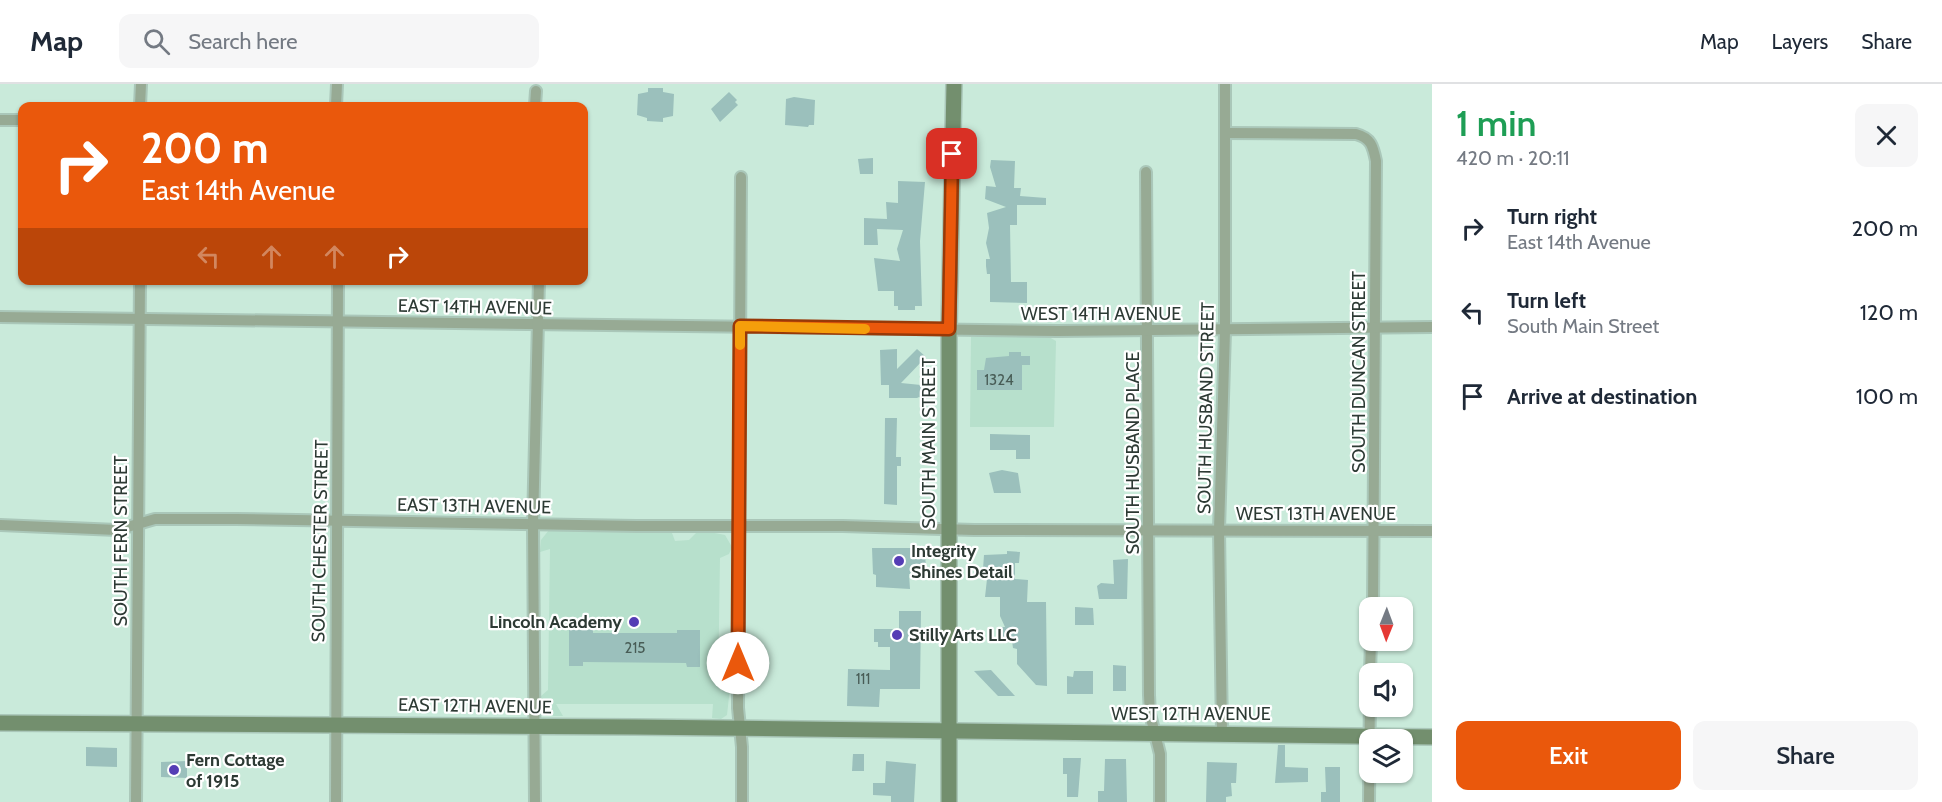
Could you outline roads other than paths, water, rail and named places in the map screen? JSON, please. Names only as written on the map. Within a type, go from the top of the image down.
[{"type":"main road","name":"SOUTH MAIN STREET","points":[[949,802],[949,329],[954,84]]},
{"type":"main road","name":"EAST 12TH AVENUE","points":[[0,723],[950,730]]},
{"type":"main road","name":"WEST 12TH AVENUE","points":[[950,730],[1359,736]]},
{"type":"main road","name":"WEST 12TH AVENUE","points":[[1413,737],[1432,737]]},
{"type":"street","points":[[140,102],[141,84]]},
{"type":"street","points":[[336,102],[337,84]]},
{"type":"street","name":"SOUTH HUSBAND STREET","points":[[1222,733],[1219,530],[1225,331],[1225,84]]},
{"type":"street","points":[[535,102],[536,91]]},
{"type":"street","points":[[0,120],[18,120]]},
{"type":"street","name":"SOUTH DUNCAN STREET","points":[[1225,133],[1356,134],[1372,143],[1376,161],[1375,531],[1372,597]]},
{"type":"street","name":"SOUTH HUSBAND PLACE","points":[[1146,172],[1149,330],[1149,695],[1155,733]]},
{"type":"street","points":[[741,177],[738,526],[742,802]]},
{"type":"street","name":"SOUTH FERN STREET","points":[[136,802],[140,285]]},
{"type":"street","name":"SOUTH CHESTER STREET","points":[[336,802],[338,285]]},
{"type":"street","points":[[535,802],[533,524],[539,285]]},
{"type":"street","name":"EAST 14TH AVENUE","points":[[0,317],[949,329]]},
{"type":"street","name":"WEST 14TH AVENUE","points":[[949,329],[1225,331],[1432,327]]},
{"type":"street","name":"EAST 13TH AVENUE","points":[[0,525],[117,530],[155,519],[948,529]]},
{"type":"street","name":"WEST 13TH AVENUE","points":[[948,529],[1432,531]]},
{"type":"street","points":[[1155,733],[1160,754],[1160,802]]},
{"type":"street","points":[[1369,783],[1369,802]]},
{"type":"place","name":"Integrity Shines Detail","points":[[899,561]]},
{"type":"place","name":"Lincoln Academy","points":[[634,622]]},
{"type":"place","name":"Stilly Arts LLC","points":[[897,635]]},
{"type":"place","name":"Fern Cottage of 1915","points":[[174,770]]}]
